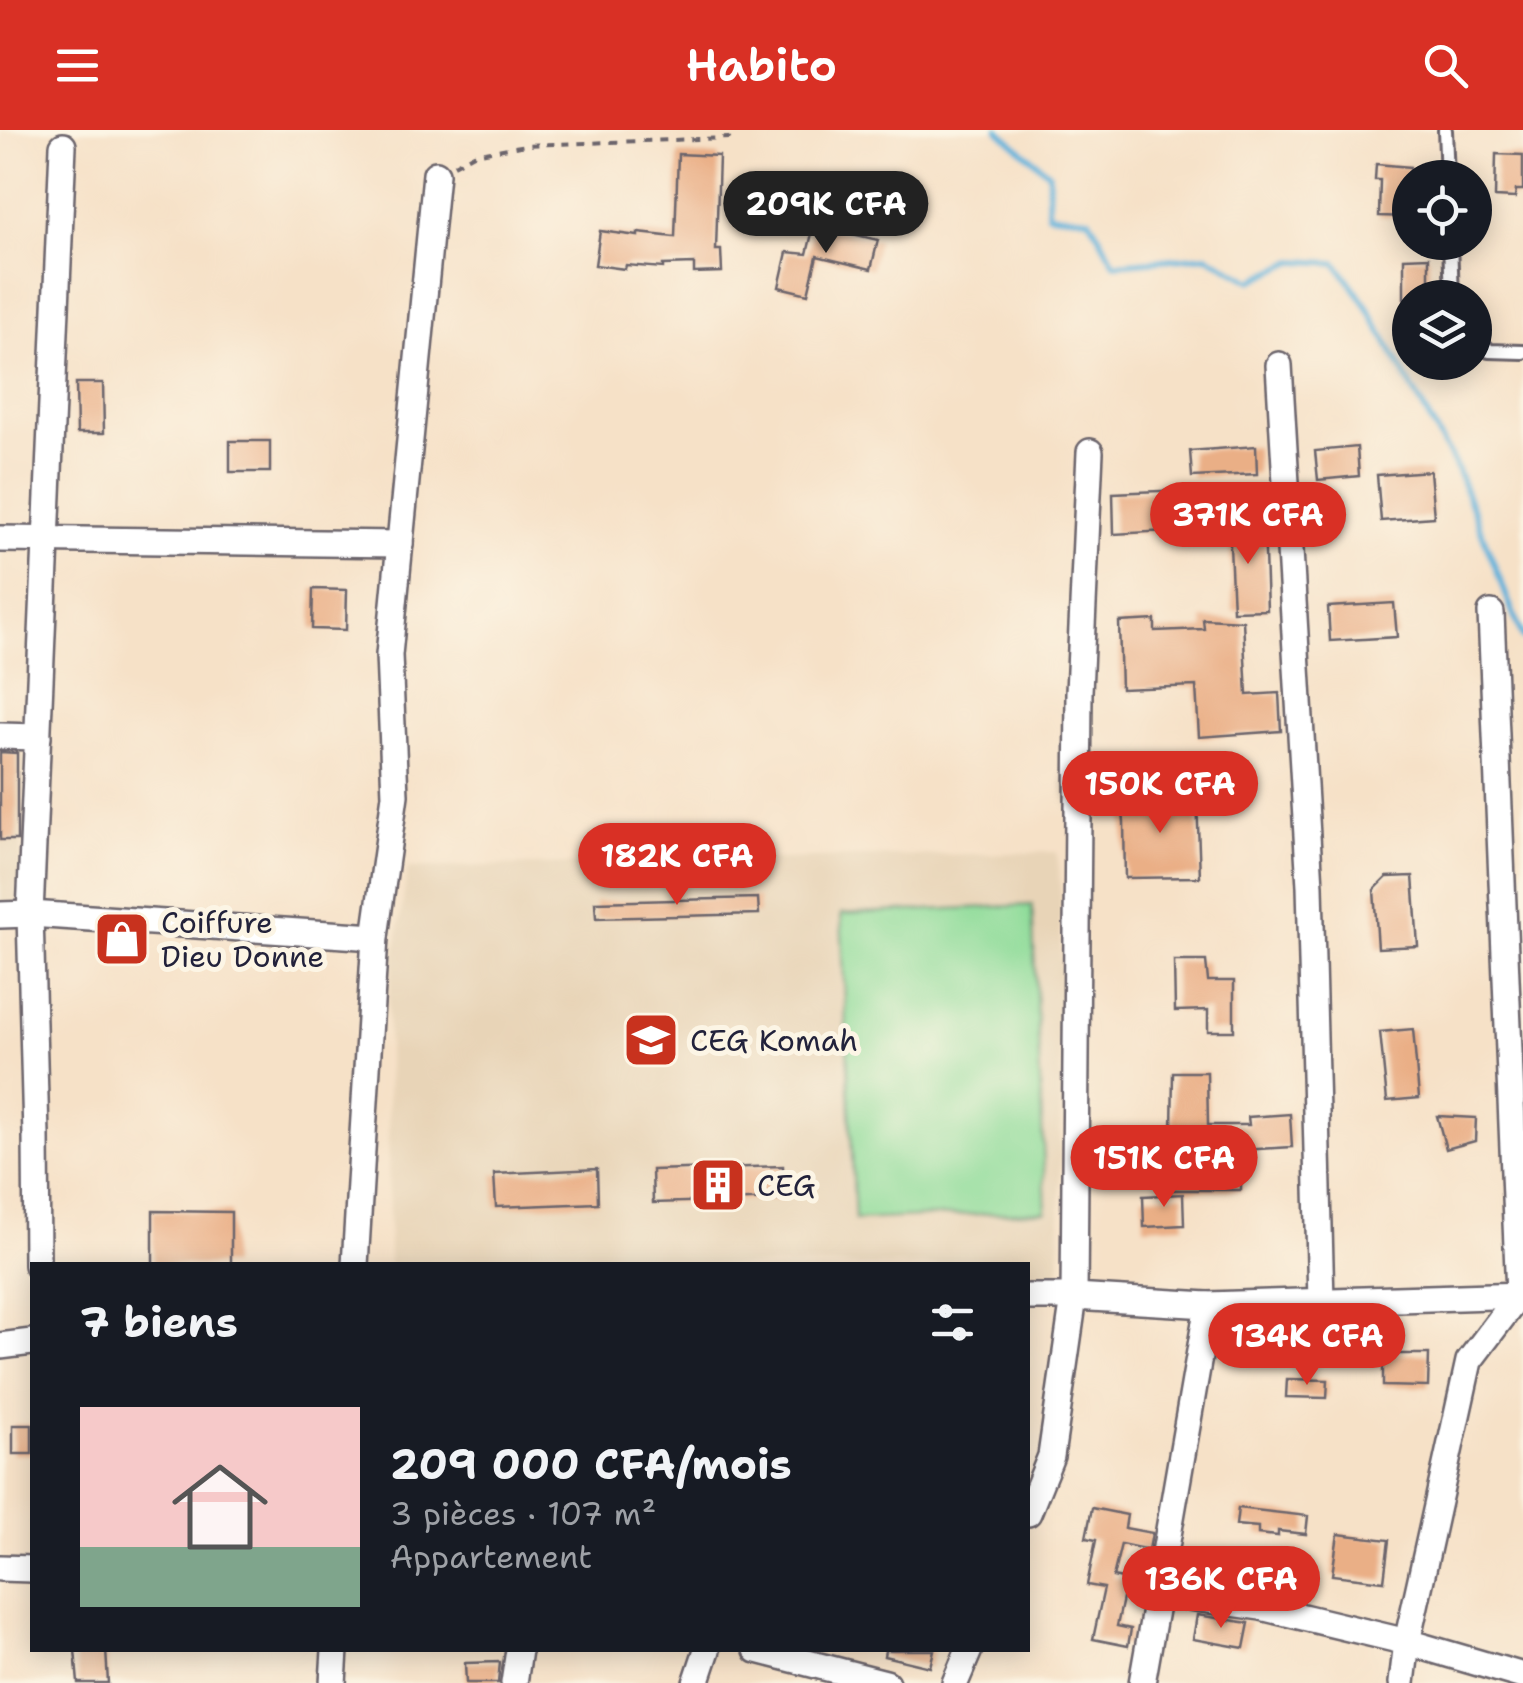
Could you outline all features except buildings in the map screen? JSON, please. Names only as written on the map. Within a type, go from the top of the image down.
[{"type":"street","points":[[37,1262],[30,914],[62,146]]},
{"type":"street","points":[[356,1262],[374,937],[395,796],[389,655],[436,174]]},
{"type":"street","points":[[1279,364],[1310,886],[1321,1302]]},
{"type":"street","points":[[1030,1508],[1050,1456],[1074,1296],[1079,692],[1090,452]]},
{"type":"street","points":[[0,539],[400,544]]},
{"type":"street","points":[[1402,1683],[1406,1642],[1468,1361],[1521,1295],[1492,613]]},
{"type":"street","points":[[0,736],[38,737]]},
{"type":"street","points":[[0,915],[374,937]]},
{"type":"street","points":[[1030,1297],[1208,1305],[1521,1295]]},
{"type":"street","points":[[1142,1683],[1208,1305]]},
{"type":"street","points":[[0,1346],[30,1342]]},
{"type":"street","points":[[0,1568],[30,1568]]},
{"type":"street","points":[[1158,1593],[1261,1608],[1406,1642],[1523,1676]]},
{"type":"street","points":[[333,1683],[335,1652]]},
{"type":"street","points":[[514,1683],[519,1652]]},
{"type":"street","points":[[696,1683],[706,1652]]},
{"type":"street","points":[[765,1652],[886,1683]]},
{"type":"street","points":[[955,1683],[968,1652]]},
{"type":"lane","points":[[1445,130],[1446,160]]},
{"type":"lane","points":[[1492,351],[1523,352]]},
{"type":"path","points":[[436,174],[474,154],[526,145],[730,138],[737,130]]},
{"type":"shaded area","points":[[0,748],[23,749],[20,903],[0,903]]},
{"type":"shaded area","name":"CEG Komah","points":[[1057,852],[1061,897],[1060,1285],[1030,1285],[1030,1262],[389,1262],[388,1000],[408,868]]},
{"type":"green space","points":[[1032,905],[1046,1211],[855,1220],[841,914]]},
{"type":"waterway","points":[[998,130],[1049,173],[1048,214],[1089,218],[1115,264],[1208,256],[1252,281],[1294,261],[1336,263],[1365,303],[1456,467],[1523,638]]},
{"type":"place","name":"Coiffure Dieu Donne","points":[[122,939]]},
{"type":"place","name":"CEG Komah","points":[[651,1040]]},
{"type":"place","name":"CEG","points":[[718,1185]]}]
